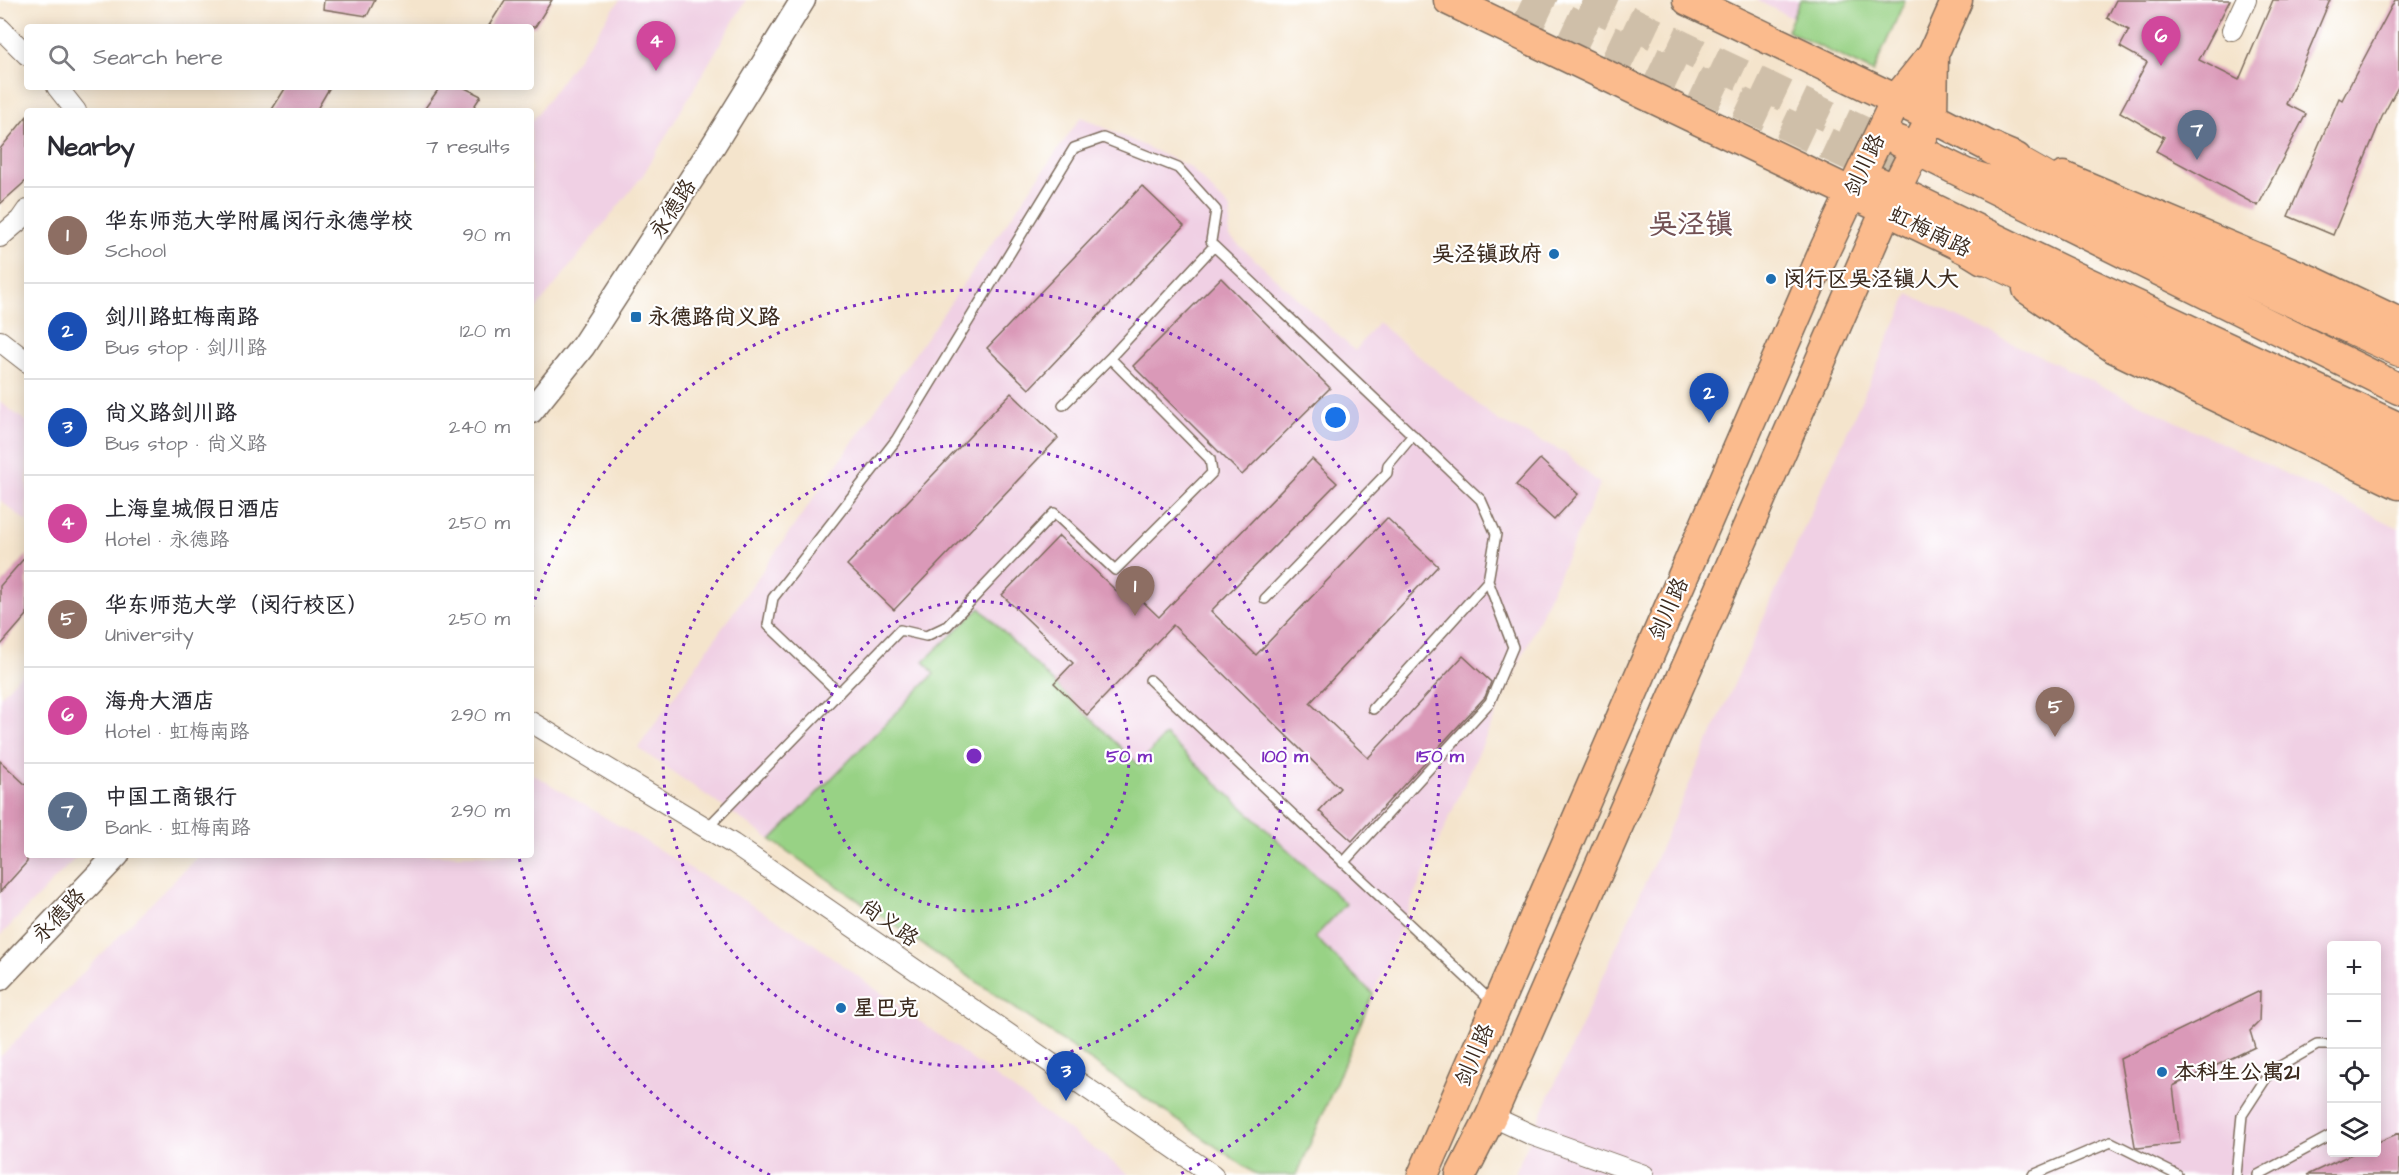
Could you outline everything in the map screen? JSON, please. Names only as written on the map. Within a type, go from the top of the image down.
[{"type":"highway","points":[[1992,148],[2128,225],[2399,350]]},
{"type":"highway","points":[[1970,176],[2128,225]]},
{"type":"highway","points":[[1962,246],[2399,455]]},
{"type":"main road","name":"虹梅南路","points":[[1449,0],[2399,428]]},
{"type":"main road","points":[[1688,0],[1992,148],[2311,281],[2399,323]]},
{"type":"main road","name":"剑川路","points":[[1423,1175],[1856,183],[1896,100],[1933,54],[1957,0]]},
{"type":"main road","name":"剑川路","points":[[1461,1175],[1491,1116],[1744,532],[1891,201],[1932,117],[1933,54]]},
{"type":"main road","points":[[1880,132],[2399,389]]},
{"type":"main road","name":"虹梅南路","points":[[1891,201],[2115,348],[2399,484]]},
{"type":"street","name":"永德路","points":[[534,407],[583,346],[711,150],[803,0]]},
{"type":"street","points":[[2232,30],[2246,0]]},
{"type":"street","points":[[0,28],[24,52]]},
{"type":"street","points":[[59,90],[74,108]]},
{"type":"street","points":[[0,237],[24,214]]},
{"type":"street","points":[[0,342],[24,360]]},
{"type":"street","name":"尚义路","points":[[534,724],[733,844],[1213,1175]]},
{"type":"street","name":"永德路","points":[[0,978],[114,858]]},
{"type":"street","points":[[1491,1116],[1532,1135],[1644,1175]]},
{"type":"lane","points":[[839,693],[768,625],[773,598],[896,440],[1074,148],[1103,138],[1178,168],[1216,210],[1210,241]]},
{"type":"lane","points":[[1063,405],[1214,246],[1481,500],[1496,534],[1488,581],[1513,647],[1490,702],[1343,863]]},
{"type":"lane","points":[[707,828],[900,630],[926,636],[947,627],[1054,513],[1115,570],[1212,473],[1210,459],[1110,358]]},
{"type":"lane","points":[[1265,599],[1387,473],[1388,465],[1413,435]]},
{"type":"lane","points":[[1373,709],[1488,581]]},
{"type":"lane","points":[[1150,680],[1496,1006]]},
{"type":"lane","points":[[2236,1175],[2242,1115],[2270,1072],[2317,1046],[2327,1045]]},
{"type":"lane","points":[[2258,1175],[2327,1137]]},
{"type":"lane","points":[[2033,1175],[2110,1142],[2177,1175]]},
{"type":"shaded area","points":[[620,0],[746,0],[643,175],[534,311],[534,119]]},
{"type":"shaded area","points":[[1756,0],[1800,0],[1792,18]]},
{"type":"shaded area","points":[[1081,117],[1190,167],[1231,210],[1229,236],[1355,351],[1377,322],[1497,420],[1564,452],[1600,484],[1417,889],[1297,1175],[1257,1175],[638,748]]},
{"type":"shaded area","points":[[1909,294],[2399,528],[2399,1175],[1514,1175]]},
{"type":"shaded area","points":[[0,402],[24,420],[24,520],[0,500]]},
{"type":"shaded area","points":[[24,671],[24,858],[75,858],[0,936],[0,697]]},
{"type":"shaded area","points":[[534,775],[803,936],[1130,1175],[0,1175],[0,1057],[196,858],[534,858]]},
{"type":"green space","points":[[1800,0],[1905,0],[1873,72],[1787,31]]},
{"type":"green space","points":[[980,608],[1139,765],[1165,735],[1346,904],[1315,937],[1373,994],[1297,1175],[1257,1175],[771,840],[934,674],[924,661]]},
{"type":"building","points":[[324,0],[375,0],[367,16],[323,9]]},
{"type":"building","points":[[505,0],[552,0],[535,27],[534,24],[490,24]]},
{"type":"building","points":[[2116,0],[2230,0],[2199,60],[2239,80],[2273,0],[2330,0],[2286,104],[2306,114],[2258,206],[2156,151],[2164,137],[2120,112],[2147,62],[2120,47],[2129,30],[2107,18]]},
{"type":"building","points":[[2395,0],[2399,0],[2399,85],[2382,117],[2333,235],[2288,216],[2339,98],[2342,100]]},
{"type":"building","points":[[284,90],[328,90],[318,108],[273,108]]},
{"type":"building","points":[[438,90],[469,90],[481,96],[473,108],[425,108]]},
{"type":"building","points":[[24,120],[24,183],[0,204],[0,149]]},
{"type":"building","points":[[1142,186],[1184,226],[1029,389],[987,348]]},
{"type":"building","points":[[1221,278],[1330,388],[1242,475],[1133,366]]},
{"type":"building","points":[[1011,393],[1058,438],[894,610],[847,565]]},
{"type":"building","points":[[1312,459],[1337,483],[1211,611],[1256,655],[1387,518],[1438,566],[1310,703],[1368,758],[1463,656],[1491,682],[1485,697],[1352,841],[1319,811],[1340,788],[1173,625],[1087,715],[1054,683],[1073,663],[1002,595],[1059,536],[1130,604],[1137,596],[1159,617]]},
{"type":"building","points":[[1540,459],[1578,494],[1554,520],[1516,485]]},
{"type":"building","points":[[24,558],[24,618],[0,646],[0,586]]},
{"type":"building","points":[[0,761],[24,783],[24,858],[27,858],[27,862],[0,892]]},
{"type":"building","name":"本科生公寓21","points":[[2260,991],[2259,1022],[2250,1031],[2255,1047],[2173,1086],[2180,1143],[2138,1148],[2135,1146],[2120,1059]]},
{"type":"building","points":[[2399,1133],[2399,1175],[2307,1175],[2345,1157],[2381,1157],[2381,1141]]},
{"type":"tunnel","points":[[1522,0],[1893,175]]},
{"type":"tunnel","points":[[1583,0],[1902,151]]},
{"type":"place","name":"海舟大酒店","points":[[2161,66]]},
{"type":"place","name":"上海皇城假日酒店","points":[[656,71]]},
{"type":"place","name":"中国工商银行","points":[[2197,160]]},
{"type":"place","name":"吴泾镇政府","points":[[1554,254]]},
{"type":"place","name":"闵行区吴泾镇人大","points":[[1771,279]]},
{"type":"place","name":"永德路尚义路","points":[[636,317]]},
{"type":"place","name":"剑川路虹梅南路","points":[[1709,423]]},
{"type":"place","name":"华东师范大学附属闵行永德学校","points":[[1135,616]]},
{"type":"place","name":"华东师范大学（闵行校区）","points":[[2055,737]]},
{"type":"place","name":"星巴克","points":[[841,1008]]},
{"type":"place","name":"本科生公寓21","points":[[2162,1072]]},
{"type":"place","name":"尚义路剑川路","points":[[1066,1101]]},
{"type":"district","name":"吴泾镇","points":[[1691,224]]}]
